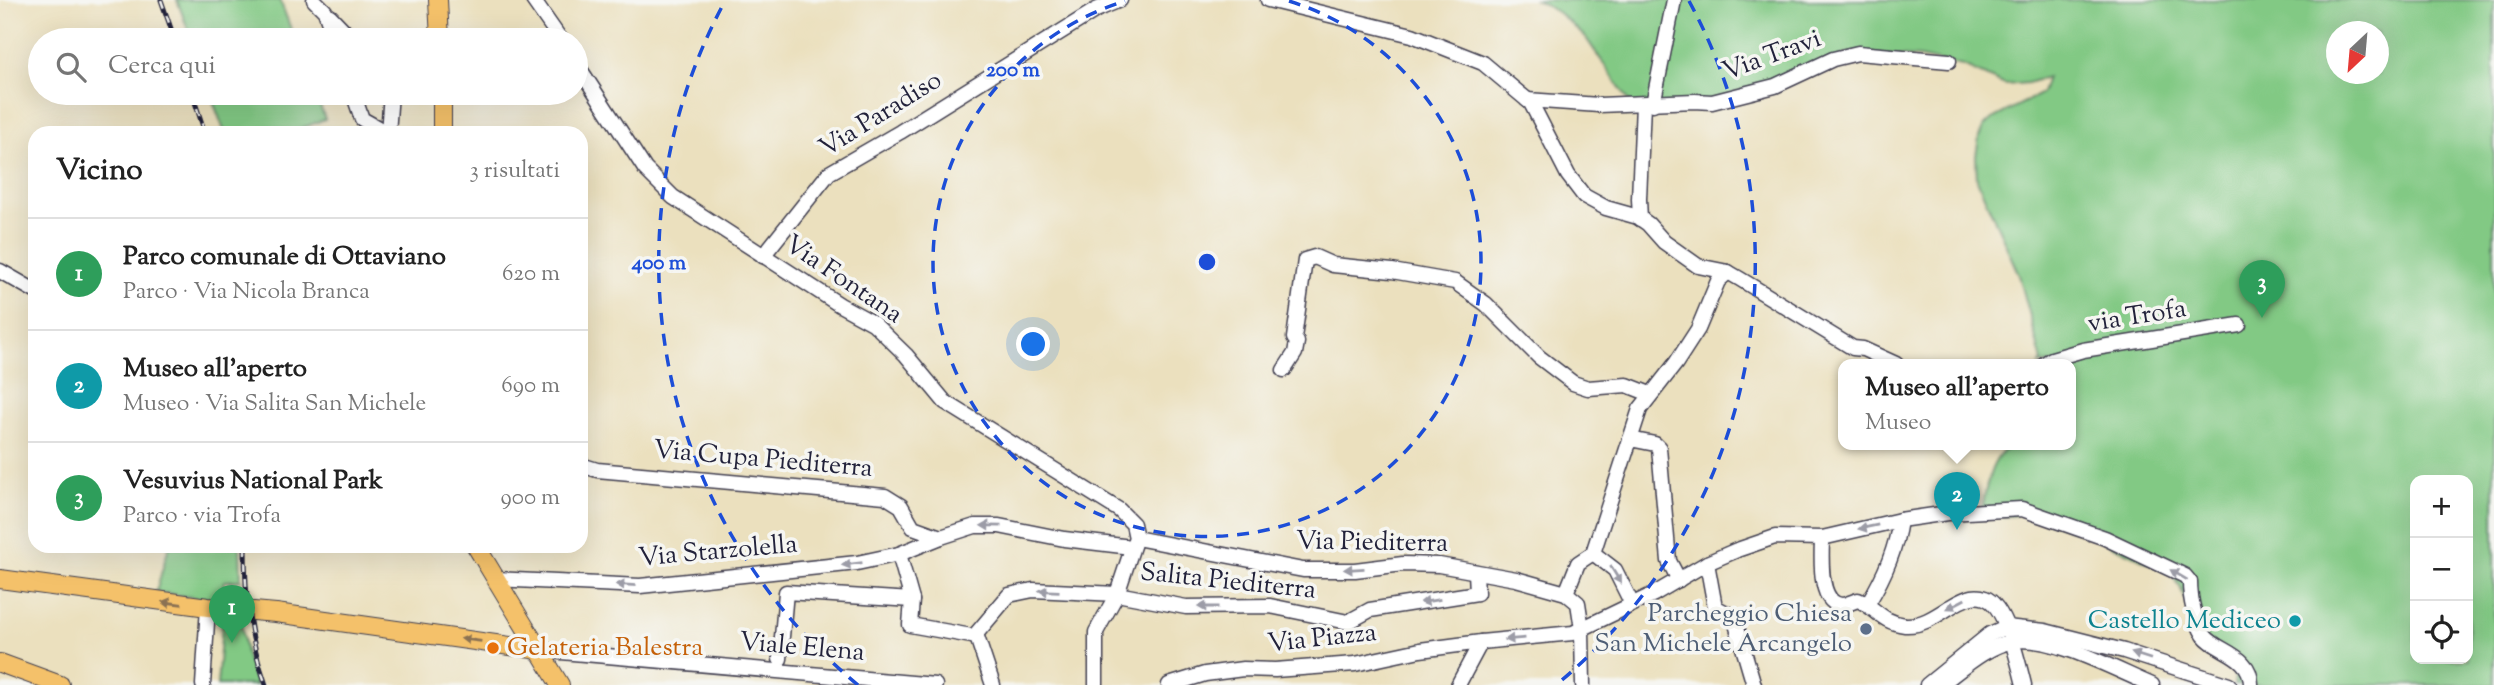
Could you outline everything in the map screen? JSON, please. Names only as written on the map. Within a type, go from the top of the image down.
[{"type":"main road","points":[[438,0],[439,28]]},
{"type":"main road","points":[[442,105],[443,126]]},
{"type":"main road","points":[[480,553],[559,685]]},
{"type":"main road","points":[[0,579],[208,607],[276,613],[538,650]]},
{"type":"main road","points":[[0,663],[60,685]]},
{"type":"street","points":[[314,0],[341,28]]},
{"type":"street","points":[[533,0],[553,28]]},
{"type":"street","name":"Via Paradiso","points":[[763,256],[829,173],[912,125],[1096,10],[1121,0]]},
{"type":"street","points":[[1268,0],[1412,35],[1483,63],[1527,100],[1568,174],[1584,196],[1606,208],[1640,219],[1664,242],[1698,266],[1728,272],[1853,348],[1863,349],[1885,359]]},
{"type":"street","points":[[1640,219],[1639,199],[1648,104],[1674,0]]},
{"type":"street","points":[[325,11],[331,28]]},
{"type":"street","name":"Via Travi","points":[[1527,100],[1599,105],[1712,102],[1774,86],[1833,59],[1858,53],[1949,61]]},
{"type":"street","name":"Via Fontana","points":[[588,81],[645,169],[673,197],[873,323],[906,355],[945,402],[1119,510],[1133,524],[1133,543]]},
{"type":"street","points":[[357,105],[362,119],[374,126]]},
{"type":"street","points":[[388,126],[390,105]]},
{"type":"street","points":[[1284,370],[1296,353],[1297,342],[1294,338],[1305,260],[1315,257],[1333,265],[1402,272],[1455,282],[1486,304],[1539,357],[1573,383],[1588,388],[1627,385],[1650,394]]},
{"type":"street","points":[[0,271],[28,287]]},
{"type":"street","points":[[1583,685],[1582,629],[1578,603],[1566,593],[1578,564],[1593,552],[1640,409],[1676,363],[1698,329],[1718,281],[1728,272]]},
{"type":"street","name":"via Trofa","points":[[2052,359],[2083,350],[2239,324]]},
{"type":"street","points":[[1630,439],[1655,444],[1659,449],[1669,561],[1679,580]]},
{"type":"street","name":"Via Cupa Piediterra","points":[[588,467],[885,496],[901,506],[913,527],[941,537]]},
{"type":"street","name":"Via Piazza","points":[[1169,685],[1205,674],[1242,669],[1275,670],[1354,664],[1420,650],[1573,633],[1679,580],[1707,563],[1775,537],[1822,538],[1900,520],[1948,513],[2022,509],[2105,538],[2185,576],[2190,582],[2195,615],[2206,637],[2233,654],[2251,677],[2251,685]]},
{"type":"street","points":[[1867,603],[1878,588],[1896,545],[1900,520]]},
{"type":"street","points":[[941,537],[975,526],[999,526],[1064,539],[1133,543],[1117,594],[1096,632],[1096,685]]},
{"type":"street","name":"Via Starzolella","points":[[496,579],[640,586],[868,562],[899,554],[941,537]]},
{"type":"street","points":[[1822,538],[1822,581],[1833,602],[1842,605],[1858,600],[1867,603],[1878,615],[1890,621],[1913,624],[1928,621],[1963,600],[1974,597],[1986,598],[1993,603],[2013,641],[2024,685]]},
{"type":"street","name":"Via Piediterra","points":[[1133,543],[1303,570],[1355,570],[1403,564],[1439,565],[1516,579],[1566,593]]},
{"type":"street","points":[[1593,552],[1615,570],[1632,604]]},
{"type":"street","points":[[899,554],[912,600],[911,625],[977,638]]},
{"type":"street","points":[[1707,563],[1716,607],[1734,617],[1754,685]]},
{"type":"street","points":[[780,659],[787,570]]},
{"type":"street","name":"Salita Piediterra","points":[[1117,594],[1186,607],[1270,606],[1348,622],[1370,610],[1477,593],[1476,572]]},
{"type":"street","points":[[993,685],[976,635],[1009,596],[1033,590],[1117,594]]},
{"type":"street","points":[[786,592],[912,600]]},
{"type":"street","points":[[203,685],[208,607]]},
{"type":"street","points":[[1927,685],[1990,634],[2006,627],[2045,631],[2124,651],[2229,685]]},
{"type":"street","points":[[1940,685],[1977,658],[2013,641],[2040,641],[2081,654],[2152,685]]},
{"type":"street","points":[[1458,685],[1482,642]]},
{"type":"street","name":"Viale Elena","points":[[538,650],[935,685]]},
{"type":"green space","points":[[177,0],[280,0],[290,28],[188,28]]},
{"type":"green space","points":[[1536,0],[2494,0],[2494,685],[2234,685],[2235,676],[2226,656],[2201,641],[2173,574],[2095,537],[2026,514],[1980,519],[1989,476],[1999,456],[2006,450],[2076,450],[2076,359],[2041,359],[2019,275],[1977,180],[1976,156],[1984,126],[1992,119],[2042,93],[2047,77],[2028,83],[2005,85],[1963,66],[1919,57],[1849,53],[1793,75],[1694,105],[1636,111],[1586,38],[1559,13]]},
{"type":"green space","points":[[214,105],[320,105],[325,119],[308,126],[222,126]]},
{"type":"green space","points":[[167,553],[240,553],[241,580],[225,581],[218,601],[156,592]]},
{"type":"green space","points":[[223,615],[240,616],[246,655],[256,685],[217,685]]},
{"type":"railway","points":[[161,0],[171,28]]},
{"type":"railway","points":[[196,105],[203,126]]},
{"type":"railway","points":[[245,553],[249,617],[266,685]]},
{"type":"place","name":"Vesuvius National Park","points":[[2262,318]]},
{"type":"place","name":"Museo all'aperto","points":[[1957,530]]},
{"type":"place","name":"Castello Mediceo","points":[[2295,621]]},
{"type":"place","name":"Parcheggio Chiesa San Michele Arcangelo","points":[[1866,629]]},
{"type":"place","name":"Parco comunale di Ottaviano","points":[[232,643]]},
{"type":"place","name":"Gelateria Balestra","points":[[493,648]]}]
